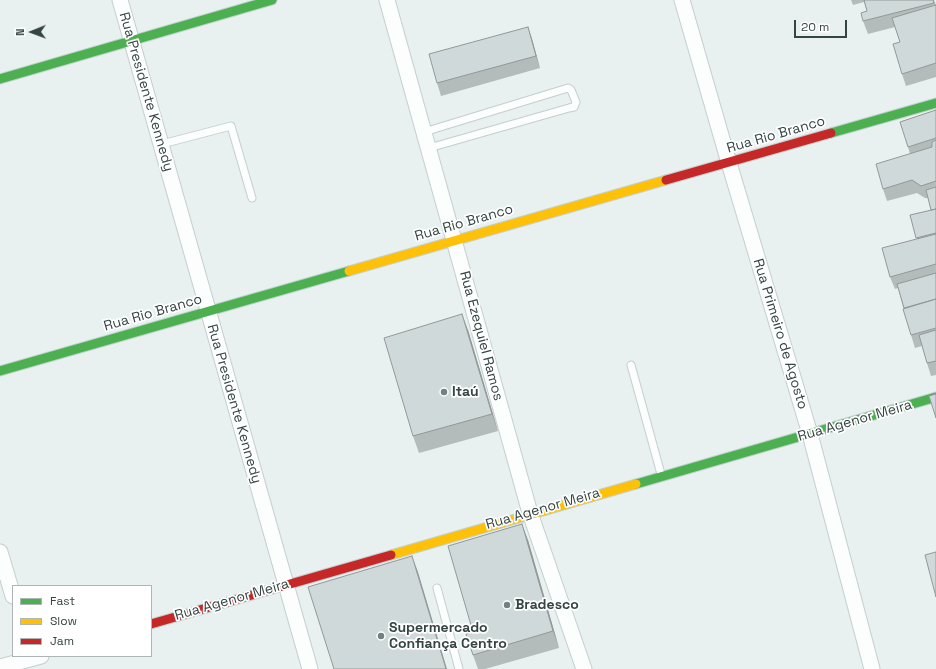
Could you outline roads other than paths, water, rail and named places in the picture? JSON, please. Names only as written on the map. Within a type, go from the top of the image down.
[{"type":"street","name":"Rua Presidente Kennedy","points":[[120,0],[162,144],[207,312],[310,669]]},
{"type":"street","points":[[0,79],[272,0]]},
{"type":"street","name":"Rua Ezequiel Ramos","points":[[387,0],[530,513],[584,669]]},
{"type":"street","name":"Rua Primeiro de Agosto","points":[[682,0],[728,163],[810,434],[872,669]]},
{"type":"street","name":"Rua Rio Branco","points":[[0,371],[936,103]]},
{"type":"street","name":"Rua Agenor Meira","points":[[152,624],[530,513],[936,397]]},
{"type":"street","points":[[0,552],[12,593]]},
{"type":"street","points":[[0,667],[34,660]]},
{"type":"lane","points":[[424,132],[568,88],[571,90],[576,102],[574,107],[429,148]]},
{"type":"lane","points":[[162,144],[231,126],[252,198]]},
{"type":"lane","points":[[631,365],[661,476]]},
{"type":"lane","points":[[437,588],[459,669]]},
{"type":"place","name":"Itaú","points":[[444,392]]},
{"type":"place","name":"Bradesco","points":[[507,605]]},
{"type":"place","name":"Supermercado Confiança Centro","points":[[381,636]]}]
